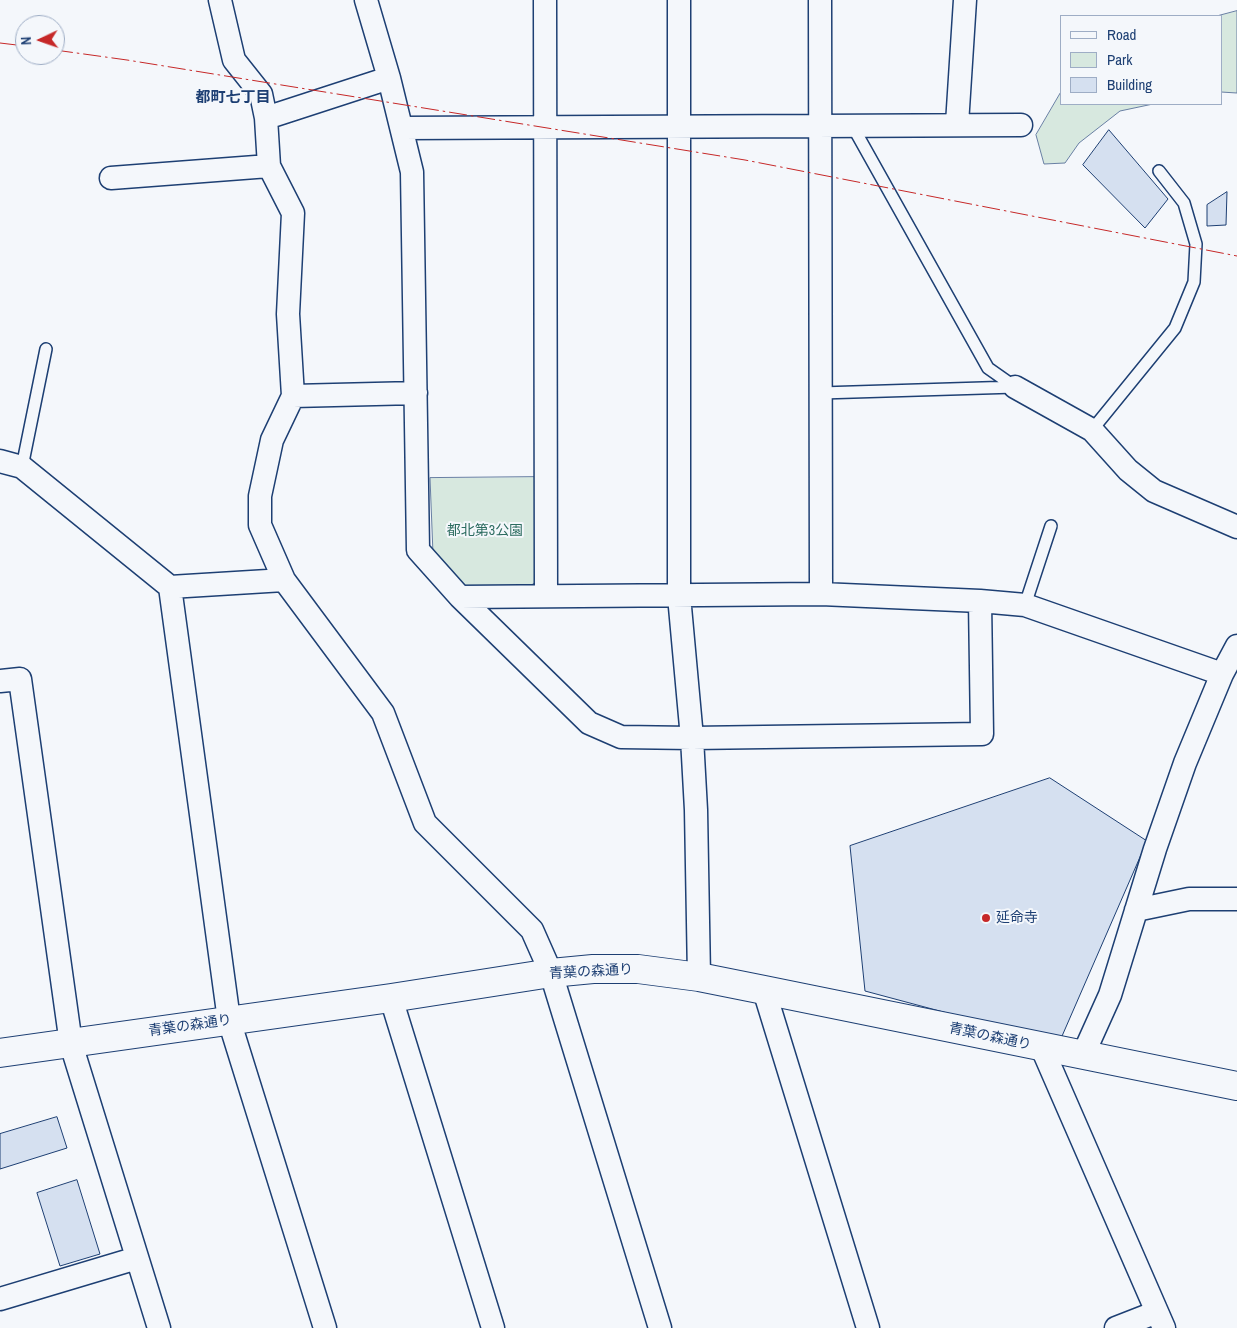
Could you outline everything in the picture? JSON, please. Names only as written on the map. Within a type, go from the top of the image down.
[{"type":"street","points":[[220,0],[234,60],[261,94],[266,118],[269,166],[293,213],[288,314],[293,396],[272,440],[260,496],[260,525],[284,580],[383,713],[425,823],[532,930],[552,973],[660,1328]]},
{"type":"street","points":[[366,0],[389,78],[412,172],[418,550],[460,597],[589,723],[621,738],[982,734],[980,601]]},
{"type":"street","points":[[545,0],[546,596]]},
{"type":"street","points":[[679,0],[679,596],[692,738],[696,810],[699,977]]},
{"type":"street","points":[[820,0],[821,594]]},
{"type":"street","points":[[957,124],[965,0]]},
{"type":"street","points":[[266,118],[389,78]]},
{"type":"street","points":[[402,128],[1021,125]]},
{"type":"street","points":[[111,178],[269,166]]},
{"type":"street","points":[[1015,387],[1092,430],[1128,470],[1154,491],[1237,527]]},
{"type":"street","points":[[293,396],[416,393]]},
{"type":"street","points":[[0,461],[22,467],[170,587],[284,580]]},
{"type":"street","points":[[170,587],[229,1020],[325,1328]]},
{"type":"street","points":[[460,597],[821,594],[980,601],[1025,606],[1222,674]]},
{"type":"street","points":[[1083,1055],[1110,995],[1155,849],[1185,763],[1222,674],[1237,646]]},
{"type":"street","points":[[0,681],[20,679],[71,1044],[159,1328]]},
{"type":"street","points":[[1136,910],[1189,899],[1237,899]]},
{"type":"street","name":"青葉の森通り","points":[[0,1053],[391,998],[552,973],[593,969],[638,969],[699,977],[1237,1086]]},
{"type":"street","points":[[764,990],[868,1328]]},
{"type":"street","points":[[391,998],[493,1328]]},
{"type":"street","points":[[1042,1048],[1160,1320],[1116,1328]]},
{"type":"street","points":[[0,1299],[137,1258]]},
{"type":"lane","points":[[853,126],[988,368],[1015,387]]},
{"type":"lane","points":[[1092,430],[1175,328],[1194,282],[1196,244],[1184,203],[1159,171]]},
{"type":"lane","points":[[22,467],[46,349]]},
{"type":"lane","points":[[821,394],[1015,387]]},
{"type":"lane","points":[[1025,606],[1051,526]]},
{"type":"green space","points":[[1237,11],[1237,93],[1222,92],[1221,15]]},
{"type":"green space","points":[[1060,94],[1060,105],[1148,105],[1120,111],[1079,143],[1065,163],[1044,164],[1036,135]]},
{"type":"green space","name":"都北第3公園","points":[[538,477],[538,580],[529,587],[466,587],[433,554],[430,478]]},
{"type":"building","points":[[1109,130],[1168,199],[1145,228],[1083,165]]},
{"type":"building","points":[[1227,192],[1226,225],[1207,226],[1207,205]]},
{"type":"building","name":"延命寺","points":[[1050,778],[1147,841],[1059,1043],[865,991],[850,846]]},
{"type":"building","points":[[57,1117],[67,1148],[0,1169],[0,1134]]},
{"type":"building","points":[[77,1180],[100,1254],[60,1266],[37,1193]]},
{"type":"power","points":[[0,43],[15,45]]},
{"type":"power","points":[[65,51],[745,160],[1237,256]]},
{"type":"place","name":"延命寺","points":[[986,918]]},
{"type":"district","name":"都町七丁目","points":[[233,98]]}]
